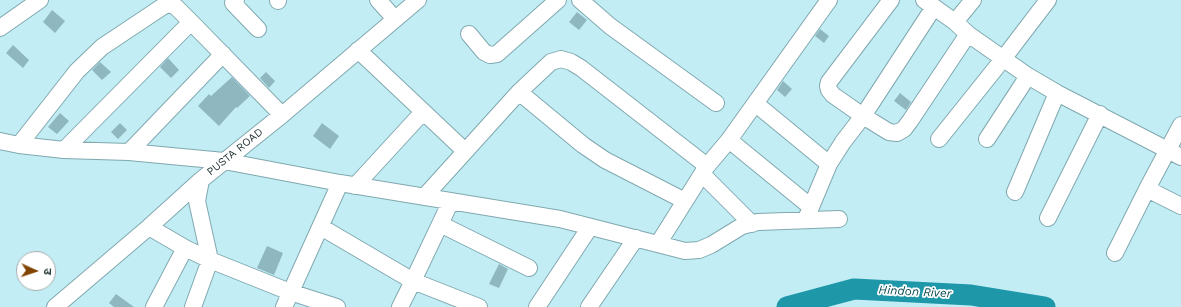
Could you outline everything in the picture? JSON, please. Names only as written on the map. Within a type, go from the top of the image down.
[{"type":"street","points":[[0,28],[40,0]]},
{"type":"street","points":[[378,0],[395,19]]},
{"type":"street","name":"PUSTA ROAD","points":[[55,307],[149,227],[201,180],[282,115],[418,0]]},
{"type":"street","points":[[469,34],[484,52],[490,55],[497,54],[558,0]]},
{"type":"street","points":[[658,244],[705,170],[730,140],[829,0]]},
{"type":"street","points":[[891,0],[829,82],[828,86],[833,95],[889,132],[897,133],[904,129],[910,122],[968,34]]},
{"type":"street","points":[[955,22],[974,0]]},
{"type":"street","points":[[939,139],[1048,0]]},
{"type":"street","points":[[233,1],[258,29]]},
{"type":"street","points":[[583,1],[610,26],[716,103]]},
{"type":"street","points":[[19,145],[77,71],[102,47],[162,7],[169,4],[176,8],[191,22],[282,115]]},
{"type":"street","points":[[808,213],[829,164],[843,142],[863,116],[929,4],[955,22],[968,34],[1028,76],[1057,93],[1174,153]]},
{"type":"street","points":[[64,150],[191,22]]},
{"type":"street","points":[[358,50],[465,151]]},
{"type":"street","points":[[129,152],[223,54]]},
{"type":"street","points":[[424,197],[519,92],[551,62],[561,59],[571,62],[581,68],[705,170],[752,224]]},
{"type":"street","points":[[987,139],[1028,76]]},
{"type":"street","points":[[519,92],[583,145],[605,160],[685,201]]},
{"type":"street","points":[[1016,192],[1057,93]]},
{"type":"street","points":[[756,104],[829,164]]},
{"type":"street","points":[[284,307],[321,227],[348,184],[423,112]]},
{"type":"street","points":[[1048,218],[1100,114]]},
{"type":"street","points":[[1115,253],[1147,189],[1174,153],[1181,125]]},
{"type":"street","points":[[730,140],[808,213]]},
{"type":"street","points":[[0,141],[19,145],[64,150],[129,152],[224,161],[348,184],[560,219],[685,251],[699,250],[711,245],[742,226],[758,222],[808,213],[839,219]]},
{"type":"street","points":[[195,306],[210,260],[197,201],[201,180]]},
{"type":"street","points":[[1147,189],[1181,206]]},
{"type":"street","points":[[400,307],[451,201]]},
{"type":"street","points":[[440,224],[530,268]]},
{"type":"street","points":[[537,307],[590,226]]},
{"type":"street","points":[[149,227],[185,248],[210,260],[290,292],[337,307]]},
{"type":"street","points":[[321,227],[413,281],[479,307]]},
{"type":"street","points":[[589,307],[636,238]]},
{"type":"street","points":[[154,307],[185,248]]},
{"type":"building","points":[[52,10],[65,21],[55,33],[43,22]]},
{"type":"building","points":[[577,12],[587,20],[579,30],[569,22]]},
{"type":"building","points":[[820,29],[829,36],[824,43],[815,36]]},
{"type":"building","points":[[13,45],[29,60],[23,68],[6,53]]},
{"type":"building","points":[[168,58],[179,70],[171,78],[160,67]]},
{"type":"building","points":[[100,62],[111,72],[102,80],[92,70]]},
{"type":"building","points":[[266,72],[275,81],[269,88],[260,78]]},
{"type":"building","points":[[232,77],[250,96],[237,108],[236,107],[219,126],[198,106],[209,94],[211,96]]},
{"type":"building","points":[[783,81],[792,89],[785,97],[777,90]]},
{"type":"building","points":[[900,93],[911,102],[906,110],[894,101]]},
{"type":"building","points":[[60,113],[69,121],[57,134],[48,127]]},
{"type":"building","points":[[120,123],[127,130],[118,139],[111,132]]},
{"type":"building","points":[[322,123],[339,136],[330,149],[313,136]]},
{"type":"building","points":[[267,246],[283,253],[274,275],[257,268]]},
{"type":"building","points":[[499,264],[508,269],[499,288],[489,284]]},
{"type":"building","points":[[116,294],[134,307],[114,307],[109,303]]},
{"type":"waterway","name":"Hindon River","points":[[787,307],[854,289],[971,295],[1045,307]]}]
